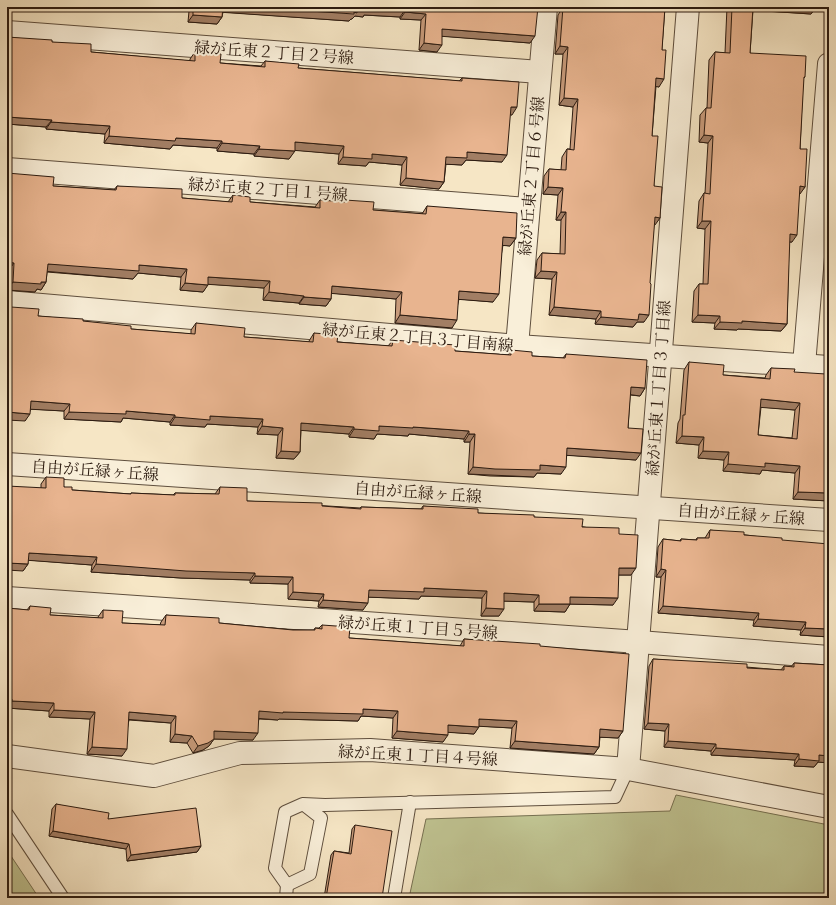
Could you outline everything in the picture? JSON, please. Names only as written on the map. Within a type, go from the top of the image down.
[{"type":"street","name":"緑が丘東２丁目６号線","points":[[517,346],[546,7]]},
{"type":"street","name":"緑が丘東１丁目３丁目線","points":[[628,769],[688,7]]},
{"type":"street","name":"緑が丘東２丁目２号線","points":[[7,32],[540,72]]},
{"type":"street","points":[[804,365],[822,232],[829,64]]},
{"type":"street","name":"緑が丘東２丁目１号線","points":[[7,169],[528,209]]},
{"type":"street","name":"緑が丘東２丁目３丁目南線","points":[[7,302],[517,346],[829,367]]},
{"type":"street","name":"自由が丘緑ヶ丘線","points":[[7,464],[829,520]]},
{"type":"street","name":"緑が丘東１丁目５号線","points":[[7,598],[639,642],[829,657]]},
{"type":"street","name":"緑が丘東１丁目４号線","points":[[7,756],[154,776],[240,753],[370,750],[628,769],[829,807]]},
{"type":"lane","points":[[286,898],[287,885],[275,868],[284,812],[303,804],[325,805],[615,797],[628,769]]},
{"type":"lane","points":[[394,898],[410,802]]},
{"type":"lane","points":[[287,885],[310,874],[321,818],[303,804]]},
{"type":"lane","points":[[7,814],[63,898]]},
{"type":"green space","points":[[676,795],[829,825],[829,898],[409,898],[426,819],[670,811]]},
{"type":"green space","points":[[7,850],[39,898],[7,898]]},
{"type":"building","points":[[193,7],[223,7],[222,17],[193,15]]},
{"type":"building","points":[[250,7],[538,7],[535,36],[442,29],[442,45],[424,43],[426,14],[405,12],[405,10],[368,8],[368,10],[357,9],[357,13],[354,12],[354,14]]},
{"type":"building","points":[[563,7],[585,9],[585,7],[665,7],[662,50],[666,50],[664,79],[656,78],[652,136],[658,136],[654,186],[662,187],[660,218],[655,217],[649,315],[639,314],[638,320],[601,317],[601,311],[554,307],[557,272],[541,271],[542,253],[565,254],[566,212],[561,212],[563,188],[548,187],[549,169],[566,170],[567,149],[574,150],[578,99],[564,98],[568,47],[560,46]]},
{"type":"building","points":[[732,7],[753,7],[750,53],[806,56],[800,149],[807,149],[805,187],[800,186],[797,235],[790,234],[787,324],[742,321],[742,323],[720,322],[720,316],[698,315],[699,284],[708,284],[711,221],[702,221],[704,193],[710,194],[713,136],[704,135],[706,108],[711,108],[715,52],[730,53]]},
{"type":"building","points":[[7,37],[52,40],[52,42],[91,44],[91,52],[195,61],[195,52],[221,54],[220,63],[265,67],[265,61],[299,64],[298,68],[462,81],[462,78],[519,82],[517,107],[511,107],[507,155],[467,152],[467,158],[446,157],[444,182],[406,178],[407,157],[372,154],[372,159],[343,157],[344,146],[295,142],[295,151],[259,149],[260,146],[222,143],[222,141],[176,138],[175,141],[109,136],[110,126],[7,117]]},
{"type":"building","points":[[7,173],[54,177],[53,186],[116,190],[117,186],[182,189],[182,198],[232,202],[233,195],[250,197],[250,202],[320,208],[320,200],[345,202],[345,200],[374,202],[373,210],[426,214],[427,206],[517,213],[516,238],[503,237],[499,294],[459,291],[457,320],[400,315],[402,292],[332,286],[331,299],[304,297],[269,292],[270,281],[208,277],[208,285],[185,283],[187,269],[139,265],[139,271],[48,264],[46,282],[41,282],[41,284],[13,282],[14,263],[7,262]]},
{"type":"building","points":[[7,305],[11,307],[39,309],[38,316],[83,319],[83,321],[131,326],[131,329],[195,334],[196,323],[245,328],[244,337],[313,342],[314,333],[338,335],[337,342],[392,346],[393,340],[455,345],[455,351],[511,355],[511,350],[532,352],[532,356],[565,358],[566,354],[647,360],[645,388],[631,387],[628,428],[643,429],[641,453],[567,448],[566,467],[540,465],[540,470],[495,469],[473,467],[475,434],[469,434],[469,431],[379,426],[379,431],[354,429],[354,427],[301,423],[300,452],[281,451],[283,428],[262,426],[263,419],[210,416],[210,420],[175,417],[175,415],[126,411],[126,414],[69,412],[70,404],[31,401],[30,414],[7,412]]},
{"type":"building","points":[[689,362],[724,365],[723,375],[770,379],[771,368],[795,369],[794,372],[826,374],[826,377],[829,378],[829,493],[798,492],[800,466],[765,463],[765,467],[728,464],[729,452],[703,451],[704,437],[682,436],[683,415],[685,415]],"holes":[[[761,399],[800,403],[797,439],[758,435]]]},
{"type":"building","points":[[46,477],[64,478],[64,487],[72,487],[72,490],[175,495],[175,493],[219,494],[220,487],[247,488],[247,501],[322,503],[322,506],[361,509],[361,507],[423,509],[423,506],[478,509],[478,513],[583,519],[582,527],[619,528],[619,534],[638,535],[636,568],[619,568],[618,598],[570,597],[570,604],[539,604],[539,595],[504,593],[504,609],[486,608],[487,591],[424,588],[424,592],[369,590],[368,603],[323,600],[324,594],[293,592],[293,577],[255,576],[255,573],[186,571],[96,564],[97,557],[29,553],[28,564],[7,563],[7,486],[46,488]]},
{"type":"building","points":[[710,530],[744,532],[744,535],[829,544],[829,629],[805,628],[806,622],[758,619],[759,613],[663,606],[666,570],[661,569],[663,539],[681,541],[681,539],[697,540],[697,538],[709,538]]},
{"type":"building","points":[[30,606],[51,608],[50,615],[103,618],[103,610],[123,611],[122,623],[165,625],[166,615],[219,618],[219,623],[293,630],[315,630],[315,628],[322,629],[322,625],[350,627],[349,638],[464,646],[464,639],[540,644],[540,646],[629,654],[623,731],[600,729],[599,747],[515,741],[517,721],[479,719],[479,727],[448,725],[448,735],[397,731],[398,711],[363,709],[363,714],[283,713],[259,711],[258,733],[214,731],[214,739],[208,743],[198,746],[192,736],[175,734],[176,716],[129,712],[127,749],[92,747],[95,712],[54,710],[54,703],[12,701],[12,699],[7,698],[7,608],[29,610]]},
{"type":"building","points":[[653,659],[747,664],[747,668],[784,670],[784,666],[794,667],[794,663],[829,665],[829,756],[819,755],[819,761],[799,759],[799,754],[716,748],[716,744],[668,741],[669,724],[648,723]]},
{"type":"building","points":[[56,804],[109,813],[108,819],[196,808],[201,846],[131,855],[129,844],[53,831]]},
{"type":"building","points":[[355,825],[392,831],[382,898],[326,898],[334,851],[351,854]]}]
